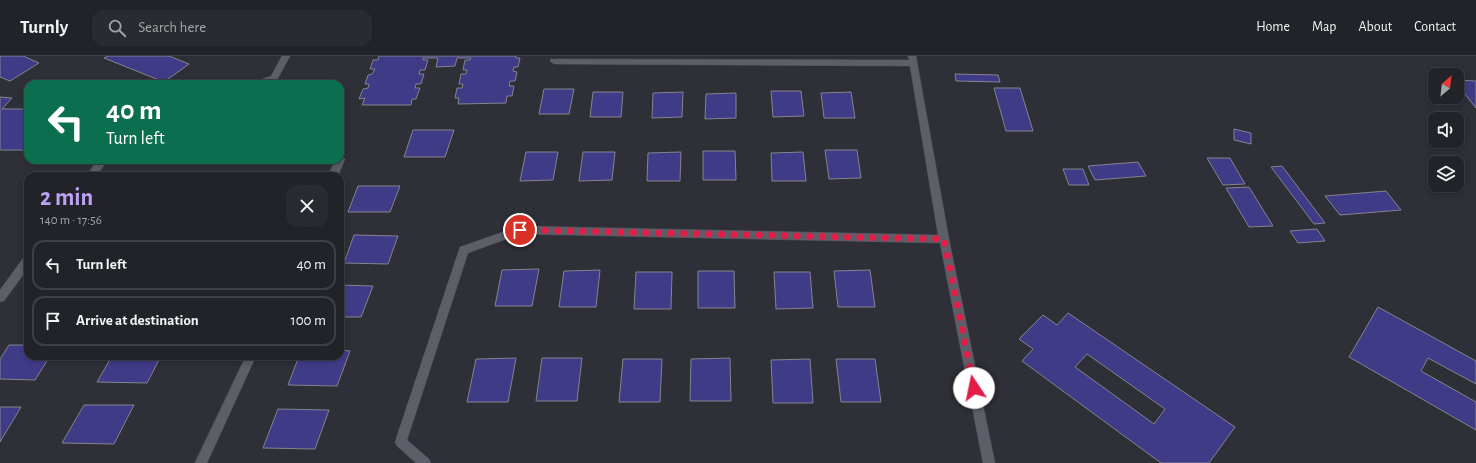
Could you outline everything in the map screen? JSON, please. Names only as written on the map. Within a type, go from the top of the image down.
[{"type":"street","points":[[277,80],[286,56]]},
{"type":"street","points":[[554,61],[912,59],[944,239],[989,463]]},
{"type":"street","points":[[425,463],[401,442],[464,250],[520,230],[944,239]]},
{"type":"street","points":[[0,298],[24,265]]},
{"type":"street","points":[[201,463],[249,360]]},
{"type":"building","points":[[0,56],[23,56],[39,63],[10,81],[0,77]]},
{"type":"building","points":[[108,56],[169,56],[189,64],[167,80],[159,80],[104,58]]},
{"type":"building","points":[[379,56],[516,56],[516,58],[520,58],[518,67],[514,67],[513,71],[517,72],[515,81],[510,81],[509,86],[514,86],[512,96],[507,96],[506,103],[458,104],[459,98],[455,98],[457,88],[462,88],[463,84],[459,84],[461,74],[466,74],[467,70],[463,70],[465,60],[470,60],[471,58],[457,58],[455,66],[436,67],[438,58],[423,58],[423,60],[428,60],[425,70],[420,70],[419,74],[424,74],[421,84],[416,84],[415,88],[420,88],[416,99],[412,99],[411,105],[362,105],[365,98],[359,99],[363,89],[368,88],[369,84],[365,84],[368,75],[372,74],[375,69],[370,69],[373,60],[378,60]]},
{"type":"building","points":[[955,74],[998,75],[1000,82],[956,81]]},
{"type":"building","points":[[1464,80],[1476,81],[1476,108],[1464,93]]},
{"type":"building","points":[[994,88],[1020,88],[1033,131],[1006,131]]},
{"type":"building","points":[[544,89],[574,89],[569,114],[539,114]]},
{"type":"building","points":[[771,91],[801,91],[804,116],[773,117]]},
{"type":"building","points":[[593,92],[623,92],[621,117],[590,117]]},
{"type":"building","points":[[683,92],[682,117],[652,118],[653,93]]},
{"type":"building","points":[[851,92],[855,118],[824,118],[821,93]]},
{"type":"building","points":[[736,93],[736,118],[705,119],[706,94]]},
{"type":"building","points":[[0,97],[12,98],[2,109],[24,109],[24,150],[0,150]]},
{"type":"building","points":[[1234,129],[1251,133],[1251,144],[1234,140]]},
{"type":"building","points":[[413,130],[454,130],[445,157],[404,157]]},
{"type":"building","points":[[825,150],[857,150],[861,178],[829,179]]},
{"type":"building","points":[[703,151],[735,151],[736,180],[703,180]]},
{"type":"building","points":[[526,152],[558,152],[553,180],[520,181]]},
{"type":"building","points":[[583,152],[615,152],[612,180],[579,181]]},
{"type":"building","points":[[681,152],[680,181],[647,181],[648,153]]},
{"type":"building","points":[[803,152],[806,181],[772,181],[771,153]]},
{"type":"building","points":[[1207,158],[1230,158],[1245,184],[1223,185]]},
{"type":"building","points":[[1138,162],[1146,176],[1095,180],[1088,166]]},
{"type":"building","points":[[1282,166],[1325,223],[1314,224],[1271,167]]},
{"type":"building","points":[[1063,169],[1083,169],[1089,185],[1069,185]]},
{"type":"building","points":[[358,186],[400,186],[390,212],[348,212]]},
{"type":"building","points":[[1249,187],[1273,226],[1249,227],[1226,188]]},
{"type":"building","points":[[1386,191],[1401,210],[1340,215],[1325,196]]},
{"type":"building","points":[[1317,229],[1325,241],[1298,243],[1290,231]]},
{"type":"building","points":[[354,235],[398,236],[388,264],[344,263]]},
{"type":"building","points":[[539,269],[532,306],[495,306],[502,270]]},
{"type":"building","points":[[600,270],[596,307],[559,307],[564,271]]},
{"type":"building","points":[[870,270],[875,307],[838,307],[834,271]]},
{"type":"building","points":[[698,271],[734,271],[735,308],[698,308]]},
{"type":"building","points":[[636,272],[672,272],[671,309],[634,309]]},
{"type":"building","points":[[774,272],[810,272],[813,308],[776,309]]},
{"type":"building","points":[[344,285],[373,286],[361,317],[344,317]]},
{"type":"building","points":[[1378,307],[1476,361],[1476,384],[1428,358],[1421,371],[1476,402],[1476,430],[1349,357]]},
{"type":"building","points":[[1068,313],[1235,427],[1209,463],[1161,463],[1022,361],[1033,349],[1019,339],[1043,315],[1057,325]],"holes":[[[1087,354],[1165,409],[1154,424],[1075,367]]]},
{"type":"building","points":[[9,345],[24,345],[24,360],[48,360],[35,380],[0,379],[0,359]]},
{"type":"building","points":[[344,350],[350,351],[337,386],[288,385],[297,360],[344,360]]},
{"type":"building","points":[[516,358],[508,402],[467,402],[476,359]]},
{"type":"building","points":[[542,358],[582,358],[577,401],[536,401]]},
{"type":"building","points":[[730,358],[731,401],[690,401],[691,359]]},
{"type":"building","points":[[623,359],[662,359],[660,402],[619,402]]},
{"type":"building","points":[[810,359],[813,403],[773,403],[771,360]]},
{"type":"building","points":[[836,359],[875,359],[881,402],[841,402]]},
{"type":"building","points":[[110,360],[159,360],[147,383],[97,382]]},
{"type":"building","points":[[84,405],[134,405],[114,444],[62,443]]},
{"type":"building","points":[[0,407],[21,407],[0,442]]},
{"type":"building","points":[[278,409],[329,410],[315,449],[263,448]]},
{"type":"route","points":[[520,230],[944,239],[974,388]]}]
